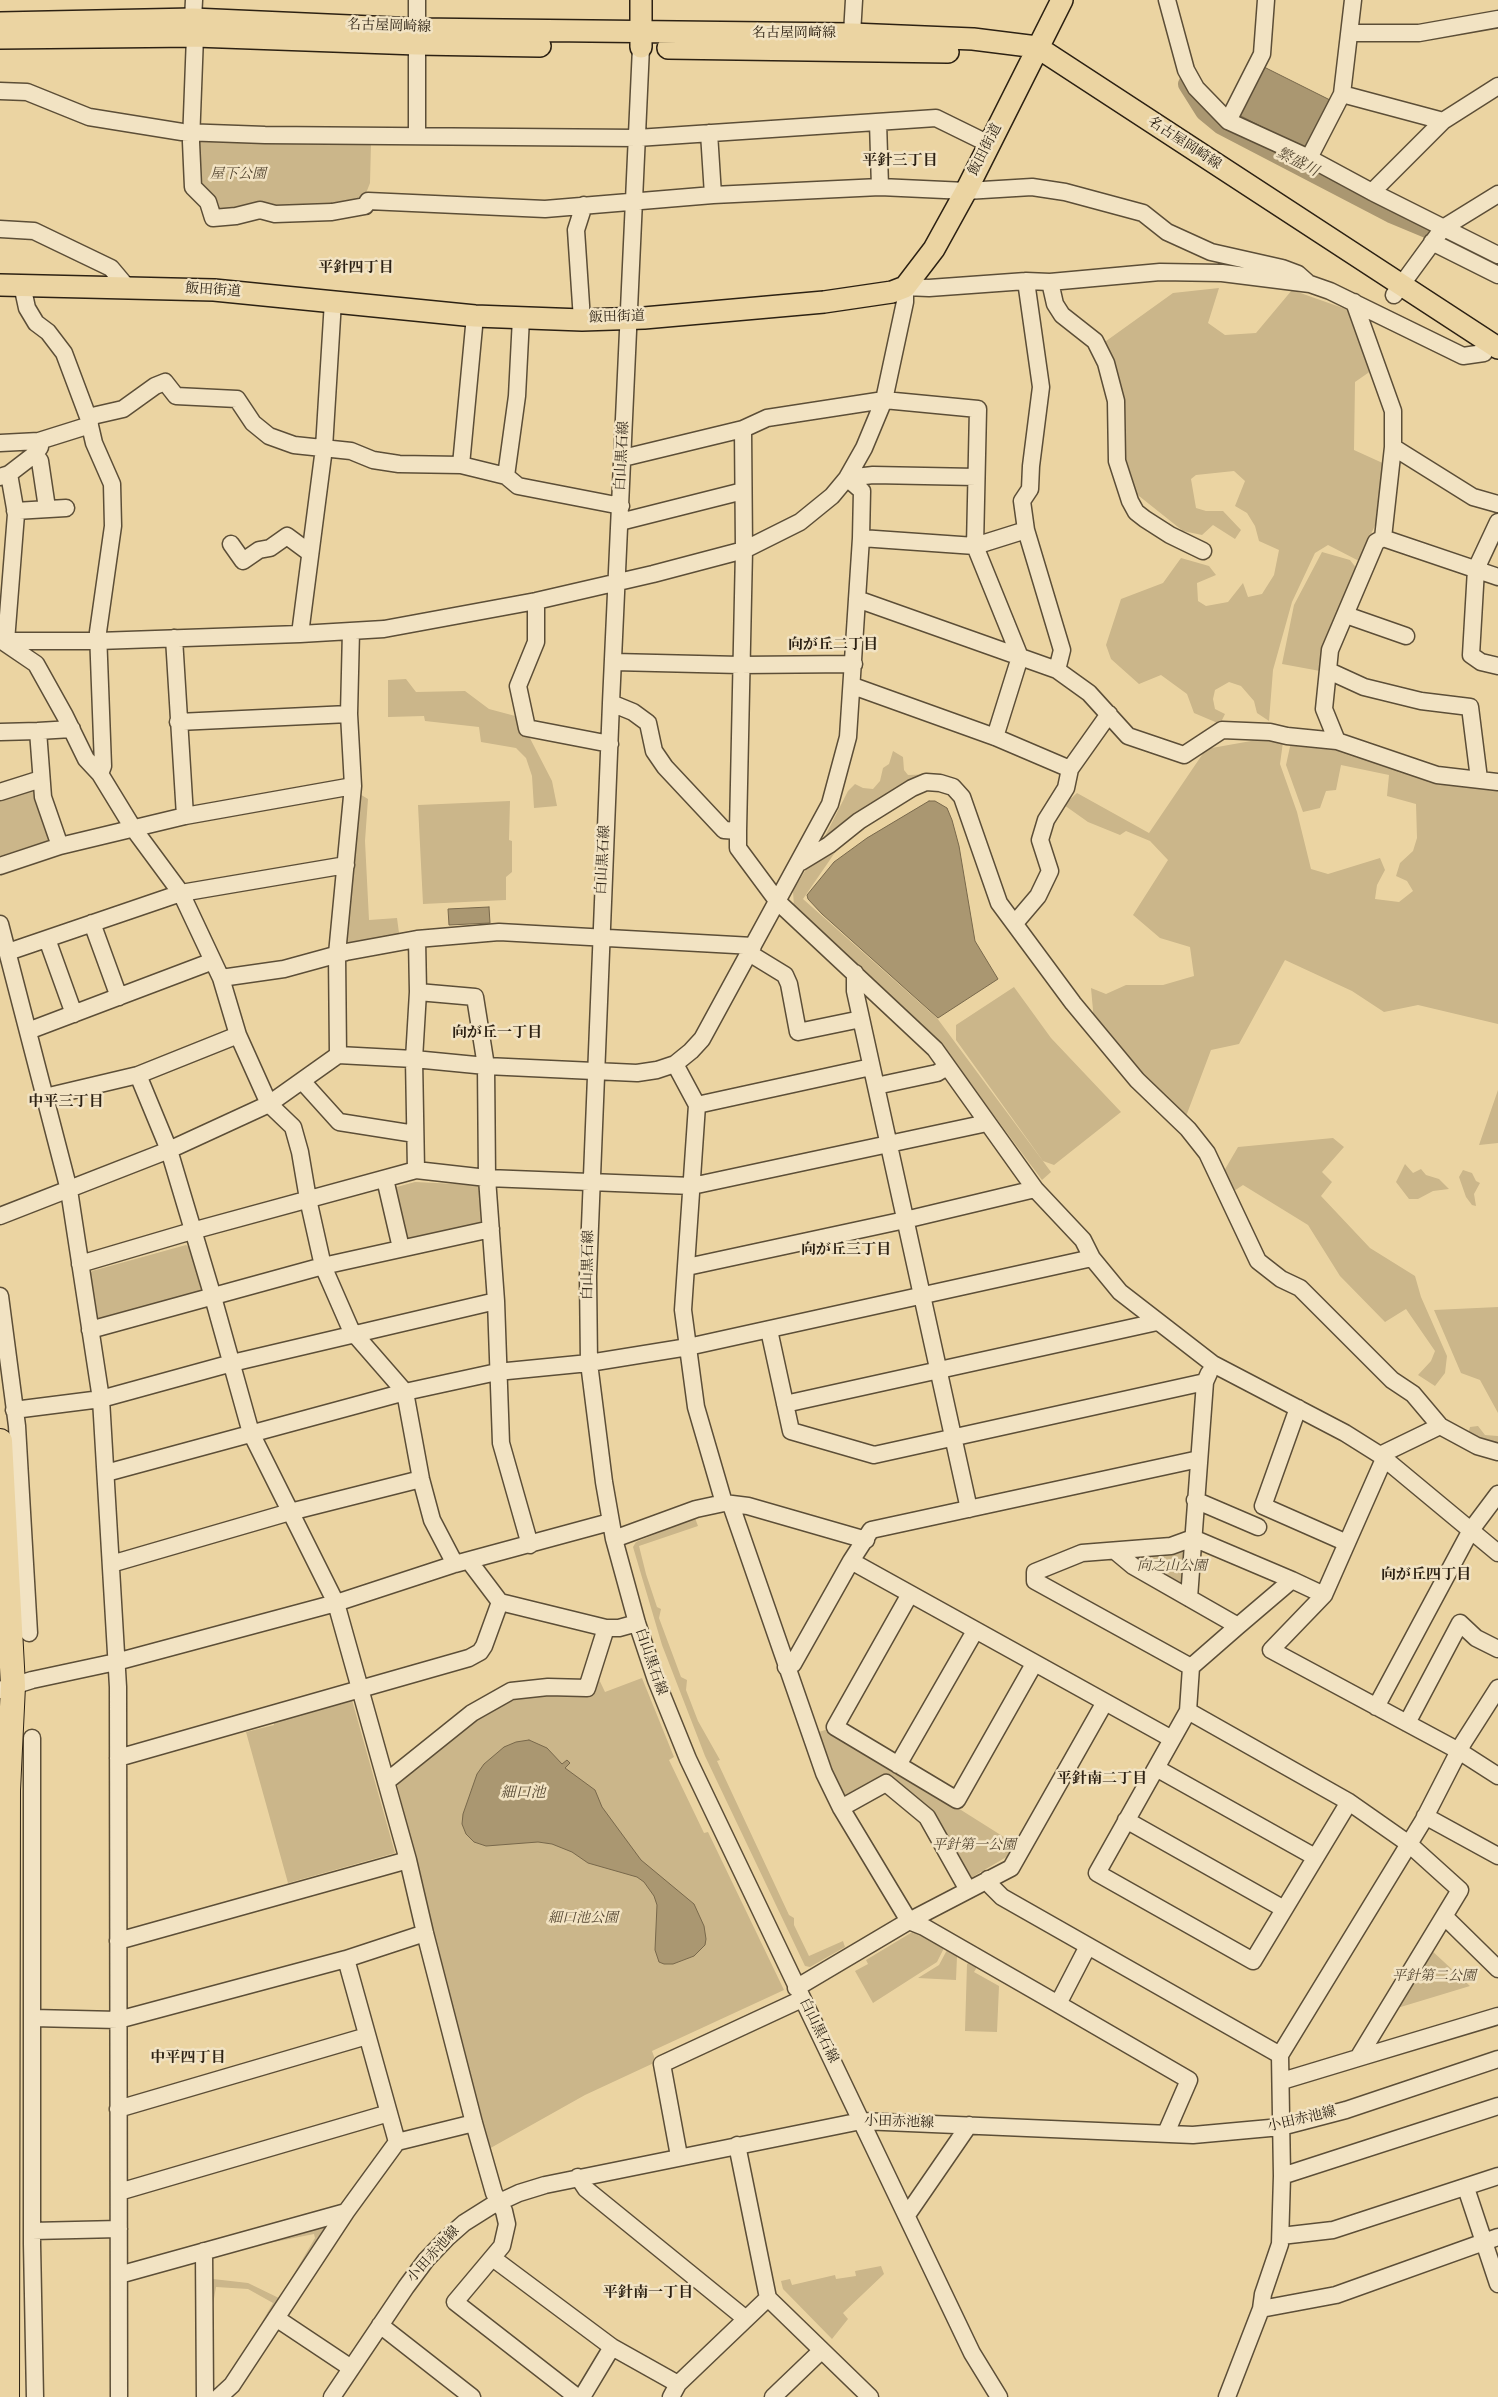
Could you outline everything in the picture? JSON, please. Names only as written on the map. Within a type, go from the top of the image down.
[{"type":"highway","points":[[0,1441],[15,1530],[6,1688],[8,1790],[7,2397]]},
{"type":"main road","points":[[641,0],[641,40]]},
{"type":"main road","name":"飯田街道","points":[[0,285],[214,290],[475,316],[582,320],[629,319],[824,302],[892,292],[905,287],[934,249],[966,191],[1062,0]]},
{"type":"main road","name":"名古屋岡崎線","points":[[0,38],[194,18]]},
{"type":"main road","name":"名古屋岡崎線","points":[[0,23],[194,18],[417,36],[641,40],[1034,54]]},
{"type":"main road","name":"名古屋岡崎線","points":[[641,40],[852,34],[973,39],[1034,54],[1398,290],[1493,355]]},
{"type":"street","points":[[417,0],[417,135]]},
{"type":"street","points":[[852,34],[854,0]]},
{"type":"street","points":[[1167,0],[1186,70],[1196,88],[1228,121],[1309,158],[1372,192],[1498,254]]},
{"type":"street","points":[[1228,121],[1262,54],[1266,0]]},
{"type":"street","points":[[1309,158],[1342,94],[1353,0]]},
{"type":"street","points":[[194,18],[193,187],[208,202],[213,218],[236,216],[260,210],[275,214],[332,212],[365,206],[368,201],[544,209],[634,200],[880,187],[966,191],[1032,187],[1065,192],[1142,213],[1167,232],[1211,252],[1282,268],[1298,274],[1310,284]]},
{"type":"street","points":[[1350,33],[1419,33],[1498,19]]},
{"type":"street","name":"白山黒石線","points":[[641,40],[616,582],[588,1276],[589,1363],[595,1420],[610,1522],[636,1623],[656,1680],[688,1760],[972,2353],[999,2397]]},
{"type":"street","points":[[1372,192],[1443,121],[1498,86]]},
{"type":"street","points":[[0,91],[27,92],[89,117],[193,132],[265,135],[637,138],[936,118],[989,144]]},
{"type":"street","points":[[1342,94],[1443,121]]},
{"type":"street","points":[[878,122],[880,187]]},
{"type":"street","points":[[709,133],[713,195]]},
{"type":"street","points":[[1398,290],[1444,228],[1498,194]]},
{"type":"street","points":[[582,320],[579,305],[576,230],[584,205]]},
{"type":"street","points":[[0,229],[34,232],[111,268],[127,287]]},
{"type":"street","points":[[1432,242],[1498,274]]},
{"type":"street","points":[[3,641],[98,641],[351,632],[384,628],[536,601],[744,550],[800,522],[832,496],[847,478],[864,448],[884,400],[905,302],[905,287],[929,288],[1026,281],[1050,282],[1132,274],[1192,271],[1310,284],[1354,302],[1463,356],[1493,355]]},
{"type":"street","points":[[1026,281],[1041,386],[1030,489],[1022,501],[1026,530],[1062,650],[1057,670]]},
{"type":"street","points":[[1050,282],[1055,304],[1062,315],[1095,341],[1106,363],[1116,401],[1117,460],[1130,501],[1136,512],[1170,535],[1203,551]]},
{"type":"street","points":[[22,285],[27,308],[36,323],[48,332],[64,354],[89,421],[94,443],[112,484],[113,518],[98,641],[102,766],[100,774]]},
{"type":"street","points":[[300,634],[324,448],[333,302]]},
{"type":"street","points":[[1354,302],[1393,411],[1393,447],[1383,538]]},
{"type":"street","points":[[461,465],[475,316]]},
{"type":"street","points":[[506,476],[517,396],[521,318]]},
{"type":"street","points":[[3,641],[16,511],[4,476],[37,448],[89,421],[123,409],[155,386],[165,382],[176,396],[237,399],[253,423],[269,436],[294,445],[350,451],[373,460],[399,464],[461,465],[506,476],[518,486],[620,514],[744,491]]},
{"type":"street","points":[[623,458],[743,429],[767,418],[884,400],[978,409],[975,546],[1020,657],[995,737]]},
{"type":"street","points":[[743,429],[744,550],[740,665],[738,848],[778,902],[934,1049],[1035,1188],[1084,1240],[1092,1258],[1120,1292],[1213,1364],[1345,1433],[1382,1457],[1498,1553]]},
{"type":"street","points":[[0,443],[37,448]]},
{"type":"street","points":[[1393,447],[1473,497],[1498,504]]},
{"type":"street","points":[[37,448],[47,508]]},
{"type":"street","points":[[847,478],[873,474],[976,477]]},
{"type":"street","points":[[0,1216],[169,1150],[269,1104],[338,1055],[414,1059],[486,1066],[637,1073],[657,1070],[675,1064],[691,1052],[702,1039],[830,804],[848,737],[853,686],[861,538],[862,491],[847,478]]},
{"type":"street","points":[[16,511],[66,508]]},
{"type":"street","points":[[1498,522],[1476,569],[1471,654],[1481,662],[1498,666]]},
{"type":"street","points":[[861,538],[975,546],[1026,530]]},
{"type":"street","points":[[231,544],[243,561],[259,550],[270,548],[286,536],[310,553]]},
{"type":"street","points":[[1337,741],[1324,709],[1330,650],[1376,542],[1383,538],[1498,577]]},
{"type":"street","points":[[857,599],[1057,670],[1089,693],[1128,736],[1184,755],[1222,730],[1270,732],[1287,736],[1337,741],[1437,775],[1498,782]]},
{"type":"street","points":[[536,601],[536,642],[518,686],[527,728],[610,744]]},
{"type":"street","points":[[1346,615],[1406,636]]},
{"type":"street","points":[[338,1055],[338,954],[353,786],[350,714],[351,632]]},
{"type":"street","points":[[174,638],[185,816]]},
{"type":"street","points":[[3,641],[36,664],[72,729],[86,759],[100,774],[133,828],[181,893],[221,978],[238,1035],[269,1104],[293,1127],[300,1152],[323,1266],[351,1330],[405,1392],[421,1479],[432,1520],[462,1563],[500,1602],[606,1628],[619,1628],[636,1623]]},
{"type":"street","points":[[614,662],[740,665],[854,664]]},
{"type":"street","points":[[1329,671],[1364,687],[1421,701],[1470,707],[1479,779]]},
{"type":"street","points":[[853,686],[995,737],[1070,768]]},
{"type":"street","points":[[611,703],[633,712],[648,723],[654,751],[664,767],[724,830],[738,831]]},
{"type":"street","points":[[178,722],[350,714]]},
{"type":"street","points":[[1015,923],[1038,896],[1050,871],[1040,840],[1046,820],[1066,788],[1070,768],[1109,714]]},
{"type":"street","points":[[0,732],[72,729]]},
{"type":"street","points":[[38,731],[43,797],[60,846]]},
{"type":"street","points":[[0,792],[41,779]]},
{"type":"street","points":[[799,863],[829,845],[859,821],[912,788],[926,782],[940,783],[953,787],[962,797],[1000,902],[1073,1003],[1137,1080],[1188,1129],[1207,1152],[1258,1261],[1281,1279],[1300,1288],[1392,1380],[1413,1394],[1440,1426],[1477,1446],[1498,1452]]},
{"type":"street","points":[[0,866],[60,846],[185,816],[353,786]]},
{"type":"street","points":[[8,952],[181,893],[346,865]]},
{"type":"street","points":[[92,923],[119,996]]},
{"type":"street","points":[[0,924],[69,1190],[101,1399],[118,1687],[119,2397]]},
{"type":"street","points":[[221,978],[284,969],[338,954],[417,939],[499,932],[751,949],[785,975],[789,984],[798,1032],[861,1019]]},
{"type":"street","points":[[47,938],[74,1014]]},
{"type":"street","points":[[416,1170],[414,1059],[418,992],[417,939]]},
{"type":"street","points":[[28,1031],[213,961]]},
{"type":"street","points":[[855,973],[855,990],[871,1067],[969,1509]]},
{"type":"street","points":[[418,992],[475,997],[486,1066],[487,1178],[496,1301],[501,1443],[530,1546]]},
{"type":"street","points":[[45,1097],[138,1075],[238,1035]]},
{"type":"street","points":[[675,1064],[697,1106],[683,1310],[696,1407],[728,1504],[824,1773],[841,1808],[909,1922],[924,1927],[1189,2080],[1166,2133]]},
{"type":"street","points":[[697,1106],[871,1067]]},
{"type":"street","points":[[876,1086],[937,1073],[947,1067]]},
{"type":"street","points":[[138,1075],[169,1150],[213,1297],[250,1433],[336,1603],[362,1688],[408,1860],[425,1934],[474,2123],[494,2193],[500,2202],[507,2224],[506,2236],[494,2259],[455,2302],[576,2397]]},
{"type":"street","points":[[302,1081],[339,1122],[415,1134]]},
{"type":"street","points":[[80,1264],[192,1231],[416,1170],[487,1178],[692,1186],[986,1123]]},
{"type":"street","points":[[385,1179],[401,1248]]},
{"type":"street","points":[[687,1267],[905,1220],[1035,1188]]},
{"type":"street","points":[[90,1330],[323,1266],[491,1229]]},
{"type":"street","points":[[106,1473],[405,1392],[497,1372],[589,1363],[688,1347],[1092,1258]]},
{"type":"street","points":[[0,1296],[17,1426],[15,1530],[29,1633]]},
{"type":"street","points":[[14,1410],[101,1399],[232,1364],[496,1301]]},
{"type":"street","points":[[785,1404],[1158,1322]]},
{"type":"street","points":[[769,1330],[791,1431],[874,1455],[1205,1382]]},
{"type":"street","points":[[1189,1598],[1205,1382],[1213,1364]]},
{"type":"street","points":[[1298,1408],[1264,1506],[1347,1543]]},
{"type":"street","points":[[1440,1426],[1382,1457],[1324,1595],[1271,1650],[1459,1751],[1498,1776]]},
{"type":"street","points":[[786,1667],[793,1664],[851,1561],[871,1530],[1198,1459]]},
{"type":"street","points":[[111,1564],[290,1512],[421,1479]]},
{"type":"street","points":[[1376,1707],[1471,1530],[1498,1494]]},
{"type":"street","points":[[1195,1500],[1258,1527]]},
{"type":"street","points":[[614,1539],[696,1509],[728,1504],[748,1506],[866,1540]]},
{"type":"street","points":[[6,1688],[116,1662],[336,1603],[462,1563],[530,1546],[610,1522]]},
{"type":"street","points":[[1191,1667],[1035,1581],[1035,1572],[1082,1553],[1171,1546],[1193,1538],[1324,1595]]},
{"type":"street","points":[[1114,1551],[1133,1566],[1238,1626]]},
{"type":"street","points":[[851,1561],[1172,1739]]},
{"type":"street","points":[[1292,1580],[1191,1667],[1188,1712],[1097,1873],[1253,1961],[1349,1802]]},
{"type":"street","points":[[910,1594],[835,1727],[957,1800],[1034,1664]]},
{"type":"street","points":[[118,1758],[469,1658],[484,1646],[500,1602]]},
{"type":"street","points":[[1407,1723],[1460,1623],[1476,1638],[1498,1649]]},
{"type":"street","points":[[386,1782],[472,1713],[511,1691],[548,1687],[587,1688],[606,1628]]},
{"type":"street","points":[[898,1765],[975,1631]]},
{"type":"street","points":[[1227,2397],[1261,2309],[1263,2294],[1281,2236],[1282,2081],[1280,2056],[1409,1844],[1459,1751],[1498,1688]]},
{"type":"street","points":[[679,2156],[662,2064],[799,1993],[909,1922],[988,1878],[1011,1868],[1105,1702]]},
{"type":"street","points":[[1188,1712],[1349,1802],[1409,1844],[1460,1890],[1358,2058]]},
{"type":"street","points":[[32,1738],[32,2237],[35,2397]]},
{"type":"street","points":[[1156,1768],[1315,1857]]},
{"type":"street","points":[[841,1808],[886,1783],[927,1817],[968,1890]]},
{"type":"street","points":[[8,1790],[32,1819]]},
{"type":"street","points":[[1425,1816],[1498,1856]]},
{"type":"street","points":[[1126,1820],[1284,1909]]},
{"type":"street","points":[[118,1941],[408,1860]]},
{"type":"street","points":[[988,1878],[991,1886],[1002,1897],[1280,2056]]},
{"type":"street","points":[[1445,1916],[1498,1968]]},
{"type":"street","points":[[33,2018],[118,2020],[346,1959],[425,1934]]},
{"type":"street","points":[[1058,2004],[1088,1946]]},
{"type":"street","points":[[346,1959],[397,2142]]},
{"type":"street","points":[[1282,2081],[1498,2016]]},
{"type":"street","points":[[118,2109],[368,2036]]},
{"type":"street","name":"小田赤池線","points":[[332,2397],[380,2324],[426,2260],[464,2222],[519,2193],[578,2177],[861,2121],[1098,2132],[1201,2134],[1281,2127],[1346,2110],[1498,2059]]},
{"type":"street","points":[[1282,2176],[1498,2106]]},
{"type":"street","points":[[119,2192],[389,2113]]},
{"type":"street","points":[[219,2397],[232,2385],[346,2212],[397,2142],[474,2123]]},
{"type":"street","points":[[907,2215],[969,2125]]},
{"type":"street","points":[[737,2145],[768,2298],[870,2397]]},
{"type":"street","points":[[1281,2236],[1333,2230],[1498,2176]]},
{"type":"street","points":[[578,2177],[586,2190],[746,2319]]},
{"type":"street","points":[[1466,2188],[1491,2239],[1498,2284]]},
{"type":"street","points":[[119,2275],[346,2212]]},
{"type":"street","points":[[32,2237],[119,2229]]},
{"type":"street","points":[[7,2309],[22,2284],[23,2252],[32,2237]]},
{"type":"street","points":[[1261,2309],[1336,2295],[1491,2239]]},
{"type":"street","points":[[204,2251],[205,2397]]},
{"type":"street","points":[[494,2259],[612,2347],[675,2390],[768,2298]]},
{"type":"street","points":[[276,2318],[352,2368]]},
{"type":"street","points":[[380,2324],[472,2397]]},
{"type":"street","points":[[582,2397],[612,2347]]},
{"type":"street","points":[[773,2397],[821,2351]]},
{"type":"green space","name":"屋下公園","points":[[200,137],[371,143],[370,183],[363,201],[356,205],[215,214],[196,187],[194,157]]},
{"type":"green space","points":[[1219,288],[1208,323],[1225,335],[1256,333],[1292,290],[1357,313],[1378,366],[1355,382],[1354,450],[1387,465],[1380,514],[1359,561],[1328,545],[1315,553],[1292,602],[1273,670],[1269,721],[1257,713],[1254,701],[1241,686],[1229,682],[1215,690],[1213,699],[1215,709],[1225,714],[1220,724],[1194,713],[1187,694],[1161,675],[1139,684],[1111,659],[1106,645],[1121,599],[1163,583],[1181,558],[1209,566],[1216,575],[1197,583],[1198,601],[1206,606],[1228,602],[1243,583],[1248,597],[1262,594],[1274,575],[1279,550],[1259,541],[1255,526],[1247,513],[1235,506],[1245,481],[1234,471],[1196,475],[1191,479],[1196,508],[1206,511],[1223,511],[1241,530],[1235,539],[1213,525],[1202,535],[1183,531],[1134,492],[1120,464],[1122,405],[1095,349],[1173,293]]},
{"type":"green space","points":[[1322,552],[1350,560],[1357,569],[1336,614],[1320,671],[1282,664],[1294,605]]},
{"type":"green space","points":[[406,679],[416,692],[465,691],[489,709],[519,717],[552,781],[557,806],[534,808],[532,776],[526,758],[516,748],[481,742],[479,727],[425,721],[424,716],[388,717],[388,680]]},
{"type":"green space","points":[[1268,738],[1283,742],[1280,764],[1297,812],[1311,869],[1328,874],[1380,858],[1385,870],[1377,885],[1375,899],[1399,902],[1413,891],[1407,881],[1396,876],[1400,863],[1413,851],[1417,838],[1416,804],[1387,796],[1389,775],[1341,765],[1336,790],[1326,791],[1320,808],[1303,812],[1286,765],[1291,742],[1338,748],[1498,787],[1498,1024],[1418,1005],[1384,1012],[1352,991],[1285,960],[1239,1044],[1211,1050],[1185,1119],[1138,1074],[1094,1021],[1091,988],[1106,994],[1126,985],[1163,985],[1194,976],[1190,947],[1160,938],[1133,915],[1168,860],[1150,841],[1126,831],[1120,835],[1088,822],[1064,805],[1077,793],[1149,833],[1206,749]]},
{"type":"green space","points":[[893,751],[903,757],[904,770],[908,775],[935,774],[937,779],[858,819],[803,899],[937,1018],[1051,1172],[1042,1180],[938,1040],[794,907],[793,891],[820,846],[848,791],[855,784],[863,788],[873,789],[880,781],[883,768],[889,764]]},
{"type":"green space","points":[[36,785],[54,844],[0,861],[0,797]]},
{"type":"green space","points":[[358,793],[368,799],[365,841],[369,920],[397,918],[399,933],[349,944],[345,940]]},
{"type":"green space","points":[[510,801],[509,840],[512,841],[512,872],[506,877],[506,900],[423,904],[418,805]]},
{"type":"green space","points":[[1014,987],[1051,1038],[1121,1112],[1054,1165],[1043,1161],[956,1040],[956,1025]]},
{"type":"green space","points":[[1498,1090],[1498,1143],[1479,1145]]},
{"type":"green space","points":[[1333,1138],[1344,1147],[1322,1172],[1332,1182],[1321,1196],[1370,1248],[1415,1276],[1421,1297],[1447,1356],[1445,1373],[1435,1386],[1418,1375],[1431,1361],[1435,1351],[1406,1309],[1385,1322],[1340,1276],[1308,1225],[1243,1185],[1228,1195],[1224,1171],[1238,1147]]},
{"type":"green space","points":[[1405,1164],[1413,1173],[1421,1169],[1426,1175],[1439,1179],[1449,1189],[1433,1191],[1418,1199],[1409,1199],[1396,1182]]},
{"type":"green space","points":[[1463,1170],[1472,1173],[1476,1181],[1480,1183],[1474,1194],[1476,1206],[1472,1205],[1466,1197],[1459,1177]]},
{"type":"green space","points":[[415,1182],[477,1185],[480,1188],[481,1223],[407,1243],[393,1188]]},
{"type":"green space","points":[[186,1245],[190,1248],[202,1293],[97,1322],[89,1276],[92,1271]]},
{"type":"green space","points":[[1498,1307],[1498,1413],[1480,1380],[1461,1373],[1434,1310]]},
{"type":"green space","points":[[1478,1426],[1485,1435],[1498,1436],[1498,1448],[1468,1434],[1470,1427]]},
{"type":"green space","points":[[695,1518],[698,1526],[639,1546],[646,1574],[657,1607],[661,1609],[659,1618],[681,1677],[687,1680],[686,1690],[698,1721],[720,1760],[717,1761],[789,1915],[794,1918],[794,1925],[809,1956],[843,1941],[845,1947],[810,1967],[805,1966],[705,1756],[662,1645],[633,1547],[636,1542]]},
{"type":"green space","name":"向之山公園","points":[[1183,1546],[1190,1552],[1188,1585],[1179,1589],[1134,1564],[1136,1554]]},
{"type":"green space","name":"細口池公園","points":[[596,1673],[605,1692],[642,1678],[674,1757],[669,1760],[704,1833],[708,1832],[784,1990],[652,2051],[656,2062],[585,2095],[487,2150],[396,1780],[468,1721],[511,1697],[580,1682]]},
{"type":"green space","points":[[352,1700],[395,1853],[288,1883],[246,1732]]},
{"type":"green space","name":"平針第一公園","points":[[831,1728],[1015,1844],[1008,1856],[969,1879],[928,1813],[886,1779],[849,1799],[842,1797],[816,1733]]},
{"type":"green space","points":[[914,1931],[944,1948],[937,1962],[873,2003],[855,1971],[868,1964],[866,1960]]},
{"type":"green space","name":"平針第二公園","points":[[1430,1949],[1470,1986],[1394,2009]]},
{"type":"green space","points":[[947,1950],[957,1956],[956,1980],[918,1978],[939,1965]]},
{"type":"green space","points":[[969,1963],[977,1967],[974,1972],[999,1986],[997,2032],[965,2031],[967,1964]]},
{"type":"green space","points":[[323,2222],[330,2229],[289,2290],[285,2289],[315,2238],[314,2234],[209,2255]]},
{"type":"green space","points":[[209,2255],[213,2279],[248,2283],[283,2300],[225,2386],[273,2303],[248,2289],[216,2287],[209,2327]]},
{"type":"green space","points":[[881,2266],[884,2274],[843,2313],[848,2319],[832,2339],[783,2289],[781,2281],[790,2279],[792,2285],[835,2275],[836,2279],[856,2276],[855,2271]]},
{"type":"water","points":[[1262,66],[1332,101],[1307,150],[1237,114]]},
{"type":"water","points":[[929,801],[935,801],[947,808],[952,820],[959,846],[975,941],[998,979],[938,1018],[822,914],[808,899],[807,895],[834,862],[867,838]]},
{"type":"water","points":[[489,907],[490,923],[449,925],[448,909]]},
{"type":"water","name":"細口池","points":[[529,1740],[547,1748],[562,1764],[567,1760],[570,1763],[565,1768],[595,1790],[602,1807],[641,1860],[694,1904],[704,1926],[706,1939],[705,1945],[694,1956],[673,1964],[659,1962],[655,1950],[657,1905],[654,1896],[644,1882],[637,1877],[588,1863],[572,1852],[552,1844],[538,1842],[486,1846],[474,1842],[466,1834],[462,1824],[463,1814],[477,1774],[484,1764],[504,1747],[516,1742]]},
{"type":"waterway","name":"繁盛川","points":[[1188,84],[1205,111],[1222,125],[1391,213],[1427,228],[1498,265]]},
{"type":"district","name":"平針三丁目","points":[[900,162]]},
{"type":"district","name":"平針四丁目","points":[[356,269]]},
{"type":"district","name":"向が丘二丁目","points":[[833,646]]},
{"type":"district","name":"向が丘一丁目","points":[[497,1034]]},
{"type":"district","name":"中平三丁目","points":[[66,1103]]},
{"type":"district","name":"向が丘三丁目","points":[[846,1251]]},
{"type":"district","name":"向が丘四丁目","points":[[1426,1576]]},
{"type":"district","name":"平針南二丁目","points":[[1102,1780]]},
{"type":"district","name":"中平四丁目","points":[[188,2059]]},
{"type":"district","name":"平針南一丁目","points":[[648,2294]]}]
